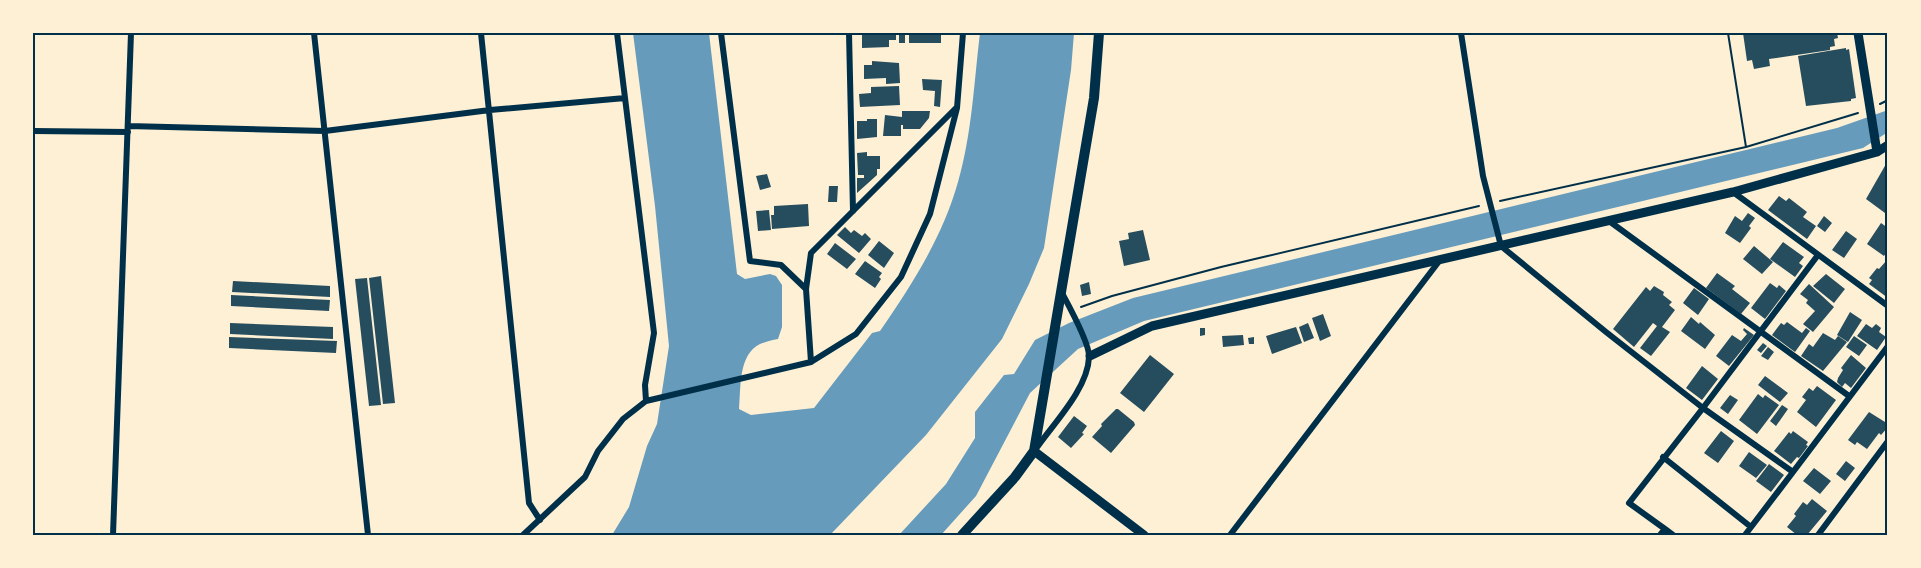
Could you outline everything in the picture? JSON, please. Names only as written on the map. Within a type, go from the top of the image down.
[{"type":"main road","points":[[962,535],[1015,477],[1034,451],[1094,98],[1099,33]]},
{"type":"street","points":[[113,535],[131,33]]},
{"type":"street","points":[[314,33],[368,535]]},
{"type":"street","points":[[481,33],[529,503],[540,520]]},
{"type":"street","points":[[617,33],[654,333],[645,385],[646,401]]},
{"type":"street","points":[[721,33],[750,261],[782,265],[806,289]]},
{"type":"street","points":[[849,33],[853,211]]},
{"type":"street","points":[[523,535],[585,477],[598,451],[623,419],[646,401],[810,362],[856,334],[901,277],[930,214],[957,108],[963,33]]},
{"type":"street","points":[[1461,33],[1484,176],[1501,246],[1703,408],[1793,472]]},
{"type":"street","points":[[1858,33],[1877,152]]},
{"type":"street","points":[[33,131],[128,129],[325,131],[489,110],[625,98]]},
{"type":"street","points":[[810,362],[806,289],[811,253],[957,108]]},
{"type":"street","points":[[1090,356],[1152,326],[1733,192],[1877,152],[1888,145]]},
{"type":"street","points":[[1733,192],[1888,306]]},
{"type":"street","points":[[1609,221],[1849,396]]},
{"type":"street","points":[[1673,535],[1663,532],[1629,503],[1818,255]]},
{"type":"street","points":[[1230,535],[1440,260]]},
{"type":"street","points":[[1062,293],[1075,315],[1090,356],[1083,381],[1034,451],[1144,535]]},
{"type":"street","points":[[1745,535],[1888,346]]},
{"type":"street","points":[[1818,535],[1888,441]]},
{"type":"street","points":[[1663,458],[1751,527]]},
{"type":"path","points":[[1728,33],[1746,147]]},
{"type":"path","points":[[1075,315],[1081,306],[1221,267],[1490,203],[1746,147],[1870,109]]},
{"type":"water","points":[[633,33],[709,33],[737,274],[745,279],[770,274],[776,276],[782,285],[782,327],[778,339],[760,344],[753,349],[744,364],[739,409],[751,415],[814,408],[872,333],[880,331],[915,278],[944,222],[963,164],[970,127],[980,33],[1074,33],[1071,70],[1044,248],[1029,284],[1002,339],[926,435],[830,535],[612,535],[629,507],[647,446],[657,424],[669,346],[655,206]]},
{"type":"water","points":[[1888,110],[1888,132],[1863,148],[1144,321],[1078,349],[1030,393],[976,496],[941,535],[899,535],[946,484],[975,438],[975,412],[1004,375],[1014,374],[1035,340],[1069,323],[1133,298],[1837,128]]},
{"type":"building","points":[[862,33],[896,33],[896,40],[889,40],[889,47],[862,48]]},
{"type":"building","points":[[899,33],[905,33],[905,43],[899,43]]},
{"type":"building","points":[[909,33],[941,33],[941,43],[909,43]]},
{"type":"building","points":[[1743,33],[1837,33],[1838,38],[1834,39],[1835,46],[1830,47],[1830,50],[1769,59],[1770,66],[1754,69],[1752,60],[1747,61]]},
{"type":"building","points":[[1846,48],[1846,50],[1849,49],[1856,98],[1851,101],[1806,106],[1798,56]]},
{"type":"building","points":[[872,61],[899,63],[900,83],[886,84],[886,78],[864,79],[864,65],[872,65]]},
{"type":"building","points":[[922,79],[942,80],[940,107],[934,106],[935,91],[923,90]]},
{"type":"building","points":[[899,86],[900,105],[860,107],[859,94],[871,93],[871,87]]},
{"type":"building","points":[[902,111],[930,111],[929,118],[920,129],[903,129],[901,125],[901,136],[883,136],[885,115],[902,117]]},
{"type":"building","points":[[867,119],[877,119],[877,137],[857,139],[857,121],[867,121]]},
{"type":"building","points":[[867,152],[867,156],[880,156],[880,169],[877,169],[877,175],[857,193],[857,178],[864,178],[864,175],[858,175],[857,153]]},
{"type":"building","points":[[1886,164],[1888,209],[1885,213],[1866,199]]},
{"type":"building","points":[[767,174],[771,187],[760,190],[756,176]]},
{"type":"building","points":[[829,186],[838,186],[837,202],[828,202]]},
{"type":"building","points":[[1779,196],[1786,201],[1789,198],[1807,212],[1803,217],[1816,226],[1807,239],[1768,210]]},
{"type":"building","points":[[808,204],[809,226],[772,229],[771,215],[774,215],[774,206]]},
{"type":"building","points":[[769,210],[771,230],[758,231],[756,211]]},
{"type":"building","points":[[1748,213],[1755,218],[1740,243],[1725,233],[1735,216],[1742,221]]},
{"type":"building","points":[[1824,216],[1832,223],[1825,232],[1817,226]]},
{"type":"building","points":[[1881,223],[1888,228],[1888,250],[1884,256],[1867,244]]},
{"type":"building","points":[[845,227],[851,233],[854,230],[862,236],[865,233],[871,239],[859,253],[837,235]]},
{"type":"building","points":[[1143,230],[1150,260],[1124,266],[1119,241],[1129,239],[1128,233]]},
{"type":"building","points":[[1846,231],[1857,239],[1844,258],[1832,250]]},
{"type":"building","points":[[879,241],[894,253],[884,268],[868,255]]},
{"type":"building","points":[[1783,242],[1804,257],[1799,263],[1803,266],[1795,277],[1770,259]]},
{"type":"building","points":[[835,243],[856,259],[847,269],[827,254]]},
{"type":"building","points":[[1754,246],[1773,262],[1762,274],[1743,259]]},
{"type":"building","points":[[1887,260],[1888,298],[1869,284],[1872,280],[1869,278]]},
{"type":"building","points":[[865,261],[882,273],[875,288],[855,274]]},
{"type":"building","points":[[1717,273],[1735,286],[1732,289],[1750,303],[1741,314],[1706,288]]},
{"type":"building","points":[[1826,274],[1845,289],[1834,303],[1813,286]]},
{"type":"building","points":[[381,276],[395,403],[383,404],[369,278]]},
{"type":"building","points":[[367,278],[381,405],[369,406],[355,279]]},
{"type":"building","points":[[233,281],[330,286],[330,297],[232,292]]},
{"type":"building","points":[[1089,282],[1091,294],[1082,296],[1080,285]]},
{"type":"building","points":[[1770,283],[1777,288],[1779,285],[1786,291],[1765,319],[1751,308]]},
{"type":"building","points":[[1809,284],[1834,307],[1813,332],[1803,324],[1815,311],[1806,303],[1808,300],[1800,294]]},
{"type":"building","points":[[1654,286],[1664,292],[1663,295],[1672,302],[1669,305],[1675,310],[1662,327],[1670,332],[1651,356],[1640,348],[1657,326],[1653,323],[1634,347],[1613,329],[1646,287],[1650,291]]},
{"type":"building","points":[[1694,288],[1709,299],[1698,315],[1683,303]]},
{"type":"building","points":[[231,295],[330,300],[329,311],[231,306]]},
{"type":"building","points":[[1850,312],[1862,320],[1848,342],[1837,335]]},
{"type":"building","points":[[1323,314],[1331,336],[1320,341],[1312,318]]},
{"type":"building","points":[[1691,317],[1715,335],[1705,349],[1681,331]]},
{"type":"building","points":[[1787,322],[1802,333],[1806,328],[1810,331],[1795,352],[1772,335],[1781,323],[1784,325]]},
{"type":"building","points":[[230,323],[333,327],[333,339],[230,334]]},
{"type":"building","points":[[1308,323],[1314,338],[1304,342],[1299,327]]},
{"type":"building","points":[[1866,324],[1872,328],[1876,324],[1881,328],[1879,332],[1886,337],[1877,350],[1857,336]]},
{"type":"building","points":[[1296,327],[1302,343],[1272,354],[1266,336]]},
{"type":"building","points":[[1200,328],[1205,328],[1205,335],[1200,336]]},
{"type":"building","points":[[1744,328],[1754,335],[1729,366],[1716,356],[1732,335],[1741,341],[1747,334]]},
{"type":"building","points":[[1823,333],[1835,340],[1838,336],[1847,342],[1823,371],[1801,356],[1809,344],[1813,347]]},
{"type":"building","points":[[1243,335],[1244,345],[1223,347],[1222,336]]},
{"type":"building","points":[[1854,336],[1867,345],[1859,356],[1846,347]]},
{"type":"building","points":[[229,337],[337,341],[336,353],[229,348]]},
{"type":"building","points":[[1254,337],[1254,344],[1249,344],[1248,338]]},
{"type":"building","points":[[1763,343],[1767,346],[1761,353],[1757,350]]},
{"type":"building","points":[[1768,347],[1774,352],[1768,360],[1761,356]]},
{"type":"building","points":[[1150,355],[1174,374],[1144,412],[1120,393]]},
{"type":"building","points":[[1851,355],[1866,368],[1851,388],[1845,383],[1842,387],[1837,382],[1838,378],[1843,370],[1841,368]]},
{"type":"building","points":[[1702,366],[1718,379],[1702,400],[1686,388]]},
{"type":"building","points":[[1765,376],[1788,393],[1780,402],[1758,385]]},
{"type":"building","points":[[1817,386],[1836,400],[1816,427],[1797,412],[1806,400],[1802,397],[1809,388],[1813,391]]},
{"type":"building","points":[[1758,394],[1763,398],[1765,395],[1779,405],[1757,434],[1739,420]]},
{"type":"building","points":[[1730,395],[1738,400],[1728,414],[1720,408]]},
{"type":"building","points":[[1782,405],[1788,409],[1776,426],[1770,421]]},
{"type":"building","points":[[1116,409],[1135,425],[1111,453],[1092,437]]},
{"type":"building","points":[[1869,412],[1885,422],[1886,420],[1888,427],[1881,435],[1879,433],[1867,449],[1857,442],[1855,445],[1848,440]]},
{"type":"building","points":[[1074,416],[1087,426],[1082,433],[1084,434],[1071,448],[1058,437]]},
{"type":"building","points":[[1721,431],[1734,441],[1718,463],[1704,453]]},
{"type":"building","points":[[1793,431],[1808,442],[1806,445],[1808,446],[1791,464],[1774,451],[1789,432],[1791,434]]},
{"type":"building","points":[[1749,452],[1767,465],[1756,478],[1739,466]]},
{"type":"building","points":[[1846,461],[1855,468],[1845,481],[1836,474]]},
{"type":"building","points":[[1769,464],[1784,475],[1771,492],[1756,481]]},
{"type":"building","points":[[1814,468],[1831,481],[1820,494],[1803,481]]},
{"type":"building","points":[[1812,499],[1827,511],[1807,535],[1797,535],[1787,527],[1803,502],[1807,505]]}]
